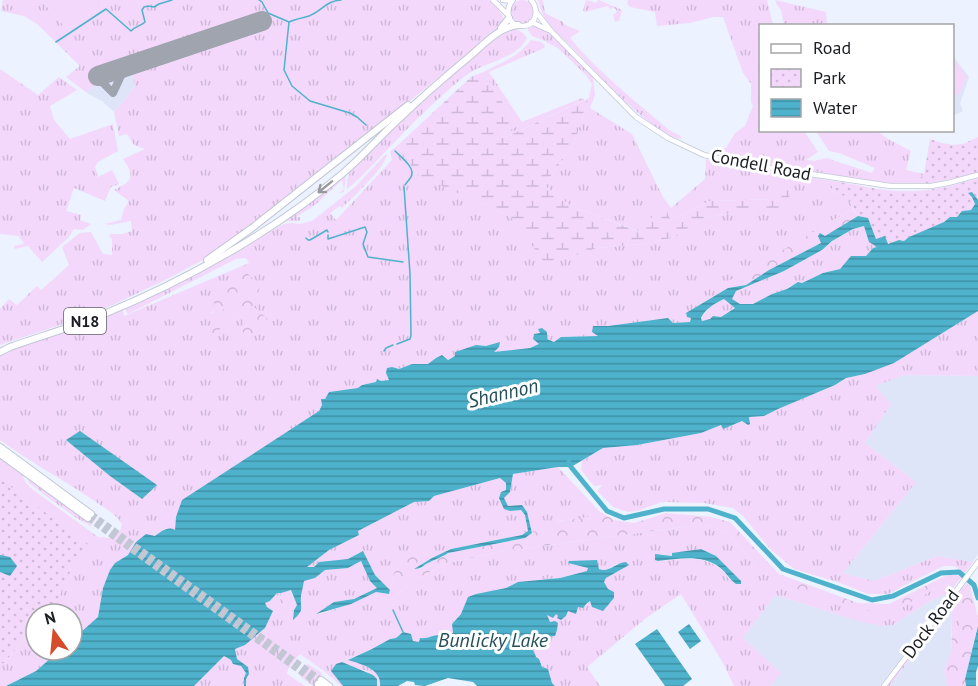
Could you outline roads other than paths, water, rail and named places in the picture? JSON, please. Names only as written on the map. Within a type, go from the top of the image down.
[{"type":"highway","name":"N18","points":[[0,350],[119,305],[213,255],[252,228],[361,143],[505,25],[509,17]]},
{"type":"highway","name":"N18","points":[[0,350],[76,325],[167,285],[239,246],[294,212],[343,173],[416,102],[478,50],[504,29],[518,25]]},
{"type":"highway","points":[[0,445],[89,516],[0,454]]},
{"type":"highway","points":[[320,683],[329,686]]},
{"type":"main road","points":[[493,0],[518,25],[523,26],[531,22],[536,12]]},
{"type":"main road","points":[[503,0],[512,0],[507,10],[509,17]]},
{"type":"main road","points":[[533,1],[536,12],[551,31]]},
{"type":"main road","points":[[531,22],[551,31]]},
{"type":"main road","name":"Condell Road","points":[[551,31],[636,117],[668,138],[704,154],[738,163],[890,186],[931,186],[978,175]]},
{"type":"main road","name":"Dock Road","points":[[884,686],[978,562]]},
{"type":"water","name":"Shannon","points":[[972,192],[978,200],[978,311],[894,363],[865,374],[846,378],[764,416],[749,417],[750,424],[748,425],[742,421],[723,429],[721,425],[701,433],[637,445],[603,448],[571,467],[513,474],[510,492],[504,498],[508,506],[522,505],[527,512],[532,533],[525,538],[448,553],[414,569],[451,549],[522,535],[528,531],[525,515],[521,510],[504,509],[499,498],[501,492],[506,490],[506,483],[500,478],[434,496],[429,501],[414,502],[358,531],[359,535],[329,550],[307,567],[314,567],[319,562],[348,559],[363,551],[375,575],[390,590],[389,594],[376,592],[351,604],[316,614],[334,602],[354,599],[377,588],[370,581],[361,561],[348,568],[325,570],[315,578],[304,581],[301,611],[293,620],[297,605],[291,590],[277,593],[265,603],[273,611],[265,628],[245,645],[235,649],[237,659],[248,667],[246,686],[244,686],[244,678],[246,673],[241,666],[233,664],[224,656],[194,686],[6,686],[36,671],[46,662],[84,662],[84,629],[98,617],[103,588],[115,563],[128,555],[136,542],[146,534],[155,536],[167,529],[175,530],[176,517],[182,500],[319,411],[322,405],[321,399],[325,399],[329,392],[358,388],[376,382],[377,379],[389,380],[386,373],[387,368],[399,369],[412,364],[428,364],[442,355],[448,360],[455,356],[455,352],[476,345],[486,346],[500,342],[494,352],[530,348],[539,344],[533,339],[534,334],[540,333],[538,329],[542,328],[547,332],[547,339],[554,342],[561,337],[598,336],[592,332],[593,326],[668,318],[673,323],[690,322],[691,318],[687,317],[686,313],[728,288],[746,285],[769,270],[821,243],[818,236],[820,233],[825,236],[858,216],[868,218],[876,239],[885,236],[888,244],[899,240],[904,241],[950,217],[957,217],[962,211],[971,210],[975,204],[968,193]],"holes":[[[864,226],[869,242],[877,247],[866,256],[851,256],[840,269],[823,273],[802,283],[798,282],[753,304],[740,304],[732,299],[736,291],[784,271],[822,250],[832,241],[853,229]],[[724,299],[735,308],[721,317],[713,316],[702,321],[701,318],[708,309]]]},
{"type":"water","points":[[80,431],[157,485],[142,499],[66,440]]},
{"type":"water","points":[[701,549],[716,556],[741,581],[741,584],[736,584],[719,567],[705,560],[690,558],[655,560],[655,554],[672,556],[672,553]]},
{"type":"water","points":[[0,555],[10,557],[17,566],[10,576],[0,572]]},
{"type":"water","name":"Bunlicky Lake","points":[[597,560],[599,569],[603,570],[626,562],[629,565],[606,578],[604,582],[608,589],[614,592],[614,598],[603,611],[592,607],[590,601],[583,608],[578,607],[576,614],[568,611],[561,620],[556,614],[553,618],[547,615],[550,622],[558,623],[555,636],[541,635],[533,651],[542,667],[548,669],[555,686],[477,686],[473,682],[448,678],[425,686],[407,681],[398,686],[380,686],[378,675],[374,671],[348,660],[396,638],[403,632],[411,634],[413,641],[419,642],[420,638],[451,634],[453,633],[452,624],[461,614],[468,597],[506,588],[518,582],[560,578],[587,571],[588,568],[568,563],[569,561]]},
{"type":"water","points":[[689,624],[701,641],[690,649],[678,632]]},
{"type":"water","points":[[978,626],[976,686],[966,686],[965,679]]},
{"type":"water","points":[[657,629],[692,679],[683,686],[665,686],[635,644]]},
{"type":"water","points":[[342,662],[373,675],[377,679],[377,686],[343,686],[331,671],[336,664]]},
{"type":"waterway","points":[[56,42],[106,9],[131,31],[145,22],[142,10],[144,7],[154,7],[172,0]]},
{"type":"waterway","points":[[259,0],[268,13],[289,22],[314,14],[332,2],[341,0]]},
{"type":"waterway","points":[[289,22],[284,70],[292,86],[310,101],[350,113],[366,125]]},
{"type":"waterway","points":[[395,151],[411,170],[411,177],[405,185]]},
{"type":"waterway","points":[[397,344],[410,339],[411,335],[410,274],[404,187]]},
{"type":"waterway","points":[[328,235],[328,239],[365,227],[367,232],[363,244],[368,257],[403,262]]},
{"type":"waterway","points":[[306,238],[310,240],[327,230],[328,232]]},
{"type":"waterway","points":[[384,351],[393,345]]},
{"type":"waterway","points":[[569,462],[607,511],[624,518],[664,509],[708,509],[735,518],[783,569],[872,600],[893,596],[941,573],[959,572],[974,585],[978,598]]},
{"type":"waterway","points":[[393,610],[403,632]]},
{"type":"tunnel","points":[[91,514],[321,680]]},
{"type":"tunnel","points":[[88,518],[318,684]]}]
